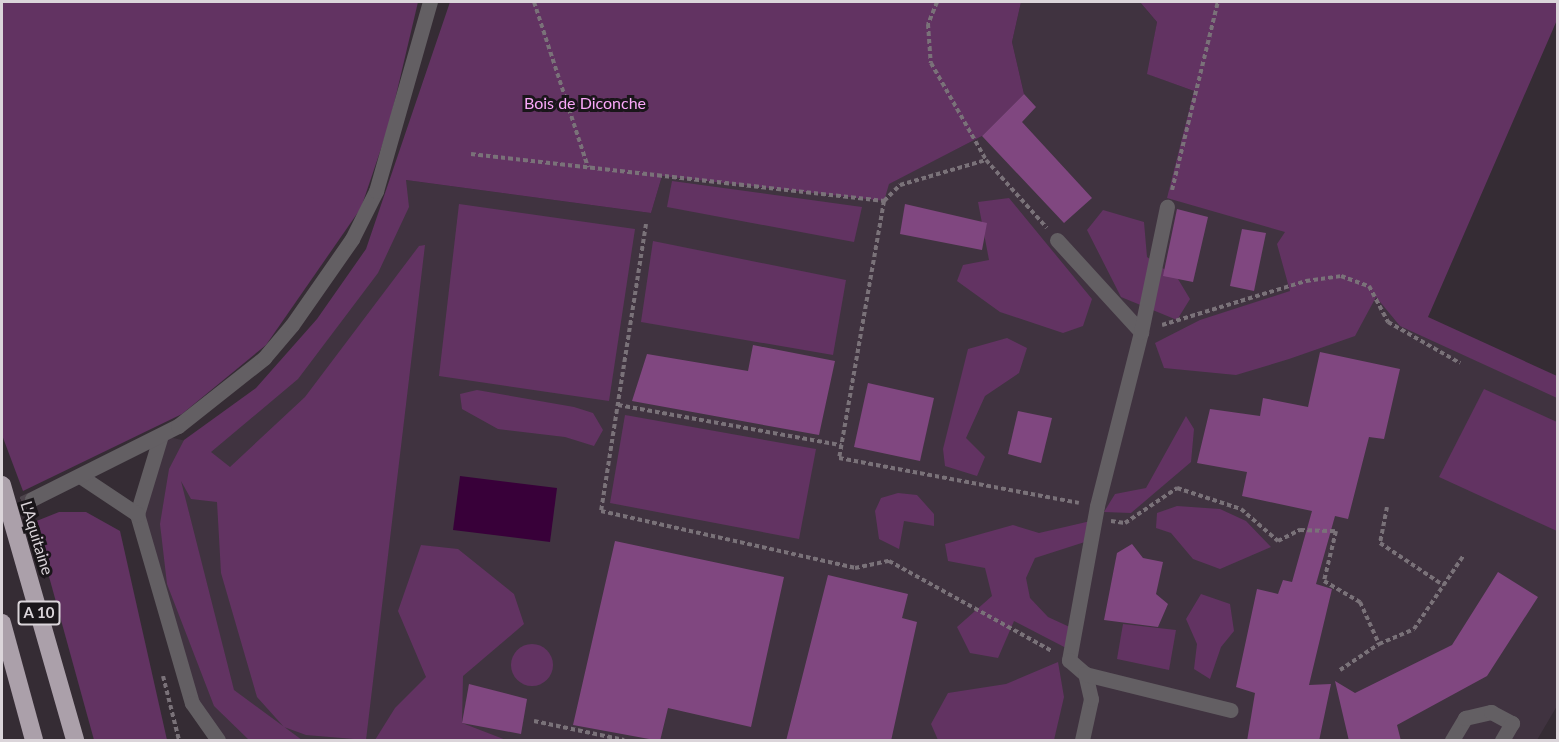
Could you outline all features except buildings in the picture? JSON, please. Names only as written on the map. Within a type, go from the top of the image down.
[{"type":"highway","name":"L'Aquitaine","points":[[2,485],[75,741]]},
{"type":"highway","name":"A 10","points":[[2,622],[34,741]]},
{"type":"street","points":[[32,499],[161,435],[214,401],[264,358],[352,239],[390,151],[430,2]]},
{"type":"street","points":[[1167,207],[1141,332],[1096,513],[1069,660],[1085,674],[1232,710]]},
{"type":"street","points":[[1057,240],[1141,332]]},
{"type":"street","points":[[161,435],[137,514],[192,703],[218,741]]},
{"type":"street","points":[[80,476],[137,514]]},
{"type":"street","points":[[1082,741],[1091,699],[1085,674]]},
{"type":"street","points":[[1452,741],[1465,718],[1491,712],[1512,723],[1502,741]]},
{"type":"path","points":[[534,2],[588,167]]},
{"type":"path","points":[[937,2],[928,24],[932,63],[986,160],[1057,240]]},
{"type":"path","points":[[1167,207],[1218,2]]},
{"type":"path","points":[[471,154],[884,201]]},
{"type":"path","points":[[986,160],[900,185],[884,201],[839,458],[1096,513],[1125,523],[1177,488],[1241,508],[1278,541],[1300,530],[1336,531],[1324,581],[1360,602],[1379,644]]},
{"type":"path","points":[[646,224],[601,511],[855,568],[889,561],[1069,660]]},
{"type":"path","points":[[1141,332],[1306,281],[1341,276],[1369,286],[1388,322],[1460,363]]},
{"type":"path","points":[[618,405],[841,445]]},
{"type":"path","points":[[1387,507],[1380,543],[1443,585]]},
{"type":"path","points":[[1340,670],[1379,644],[1414,629],[1464,555]]},
{"type":"path","points":[[161,670],[179,741]]},
{"type":"path","points":[[534,721],[624,741]]},
{"type":"shaded area","points":[[1021,2],[1140,2],[1157,22],[1148,74],[1194,91],[1405,265],[1425,326],[1557,384],[1557,706],[1537,740],[218,740],[192,703],[137,514],[161,435],[190,442],[311,348],[406,180],[651,213],[662,176],[883,201],[888,184],[982,136],[1024,94],[1012,42]]},
{"type":"shaded area","points":[[460,476],[557,488],[550,542],[453,530]]},
{"type":"green space","points":[[2,2],[418,2],[389,125],[361,208],[266,345],[182,414],[23,491],[2,435]]},
{"type":"green space","name":"Bois de Diconche","points":[[450,2],[1021,2],[1012,42],[1024,94],[982,136],[889,184],[884,201],[662,176],[651,213],[406,180],[409,207],[378,273],[298,379],[211,452],[230,467],[305,397],[419,246],[425,245],[366,740],[306,735],[285,727],[302,740],[249,740],[214,706],[167,584],[160,524],[169,469],[184,440],[256,388],[317,319],[366,249]],"holes":[[[181,481],[191,499],[217,502],[221,573],[257,697],[283,726],[234,690]]]},
{"type":"green space","points":[[1140,2],[1557,2],[1557,20],[1428,317],[1557,376],[1557,398],[1400,326],[1376,297],[1355,336],[1289,359],[1236,375],[1164,368],[1155,343],[1200,320],[1290,291],[1277,244],[1285,232],[1167,198],[1194,91],[1147,74],[1157,22]]},
{"type":"green space","points":[[672,181],[862,207],[854,242],[667,207]]},
{"type":"green space","points":[[1009,198],[1092,299],[1083,326],[1063,333],[1000,312],[957,281],[963,265],[989,260],[978,202]]},
{"type":"green space","points":[[459,204],[635,229],[609,401],[439,376]]},
{"type":"green space","points":[[1103,210],[1144,222],[1147,257],[1178,279],[1190,299],[1177,320],[1121,297],[1087,230]]},
{"type":"green space","points":[[653,241],[846,280],[833,355],[641,322]]},
{"type":"green space","points":[[1007,338],[1027,348],[1019,373],[985,396],[966,438],[985,457],[977,476],[945,466],[943,449],[968,349]]},
{"type":"green space","points":[[1484,389],[1557,422],[1557,531],[1439,477]]},
{"type":"green space","points":[[477,390],[574,407],[593,413],[603,430],[594,446],[565,437],[498,429],[462,409],[460,394]]},
{"type":"green space","points":[[625,415],[816,449],[799,539],[610,503]]},
{"type":"green space","points":[[1186,416],[1194,429],[1191,462],[1131,513],[1104,512],[1115,494],[1146,488]]},
{"type":"green space","points":[[898,493],[917,495],[934,514],[934,526],[904,521],[899,549],[879,539],[875,511],[881,498]]},
{"type":"green space","points":[[1177,506],[1220,509],[1246,521],[1271,547],[1220,569],[1193,559],[1171,533],[1156,528],[1157,513]]},
{"type":"green space","points":[[59,512],[86,512],[120,531],[167,740],[94,740],[34,522]]},
{"type":"green space","points":[[1095,520],[1091,540],[1035,558],[1026,578],[1030,598],[1048,617],[1074,629],[1070,650],[1014,621],[998,658],[970,653],[957,627],[992,596],[985,568],[948,561],[945,544],[1013,525],[1039,533]]},
{"type":"green space","points":[[421,545],[458,549],[514,594],[524,624],[463,676],[462,723],[506,740],[375,740],[395,708],[426,677],[398,611]]},
{"type":"green space","points":[[1201,594],[1230,604],[1234,631],[1221,647],[1210,679],[1194,669],[1197,644],[1186,619]]},
{"type":"green space","points":[[1123,624],[1176,630],[1169,670],[1117,659]]},
{"type":"green space","points":[[532,644],[540,645],[547,650],[552,657],[552,673],[547,680],[540,685],[532,686],[524,685],[517,680],[512,673],[511,665],[512,657],[517,650],[524,645]]},
{"type":"green space","points":[[1058,662],[1064,697],[1054,740],[938,740],[931,724],[948,693],[1006,684]]},
{"type":"tunnel","points":[[2,513],[32,499]]}]
